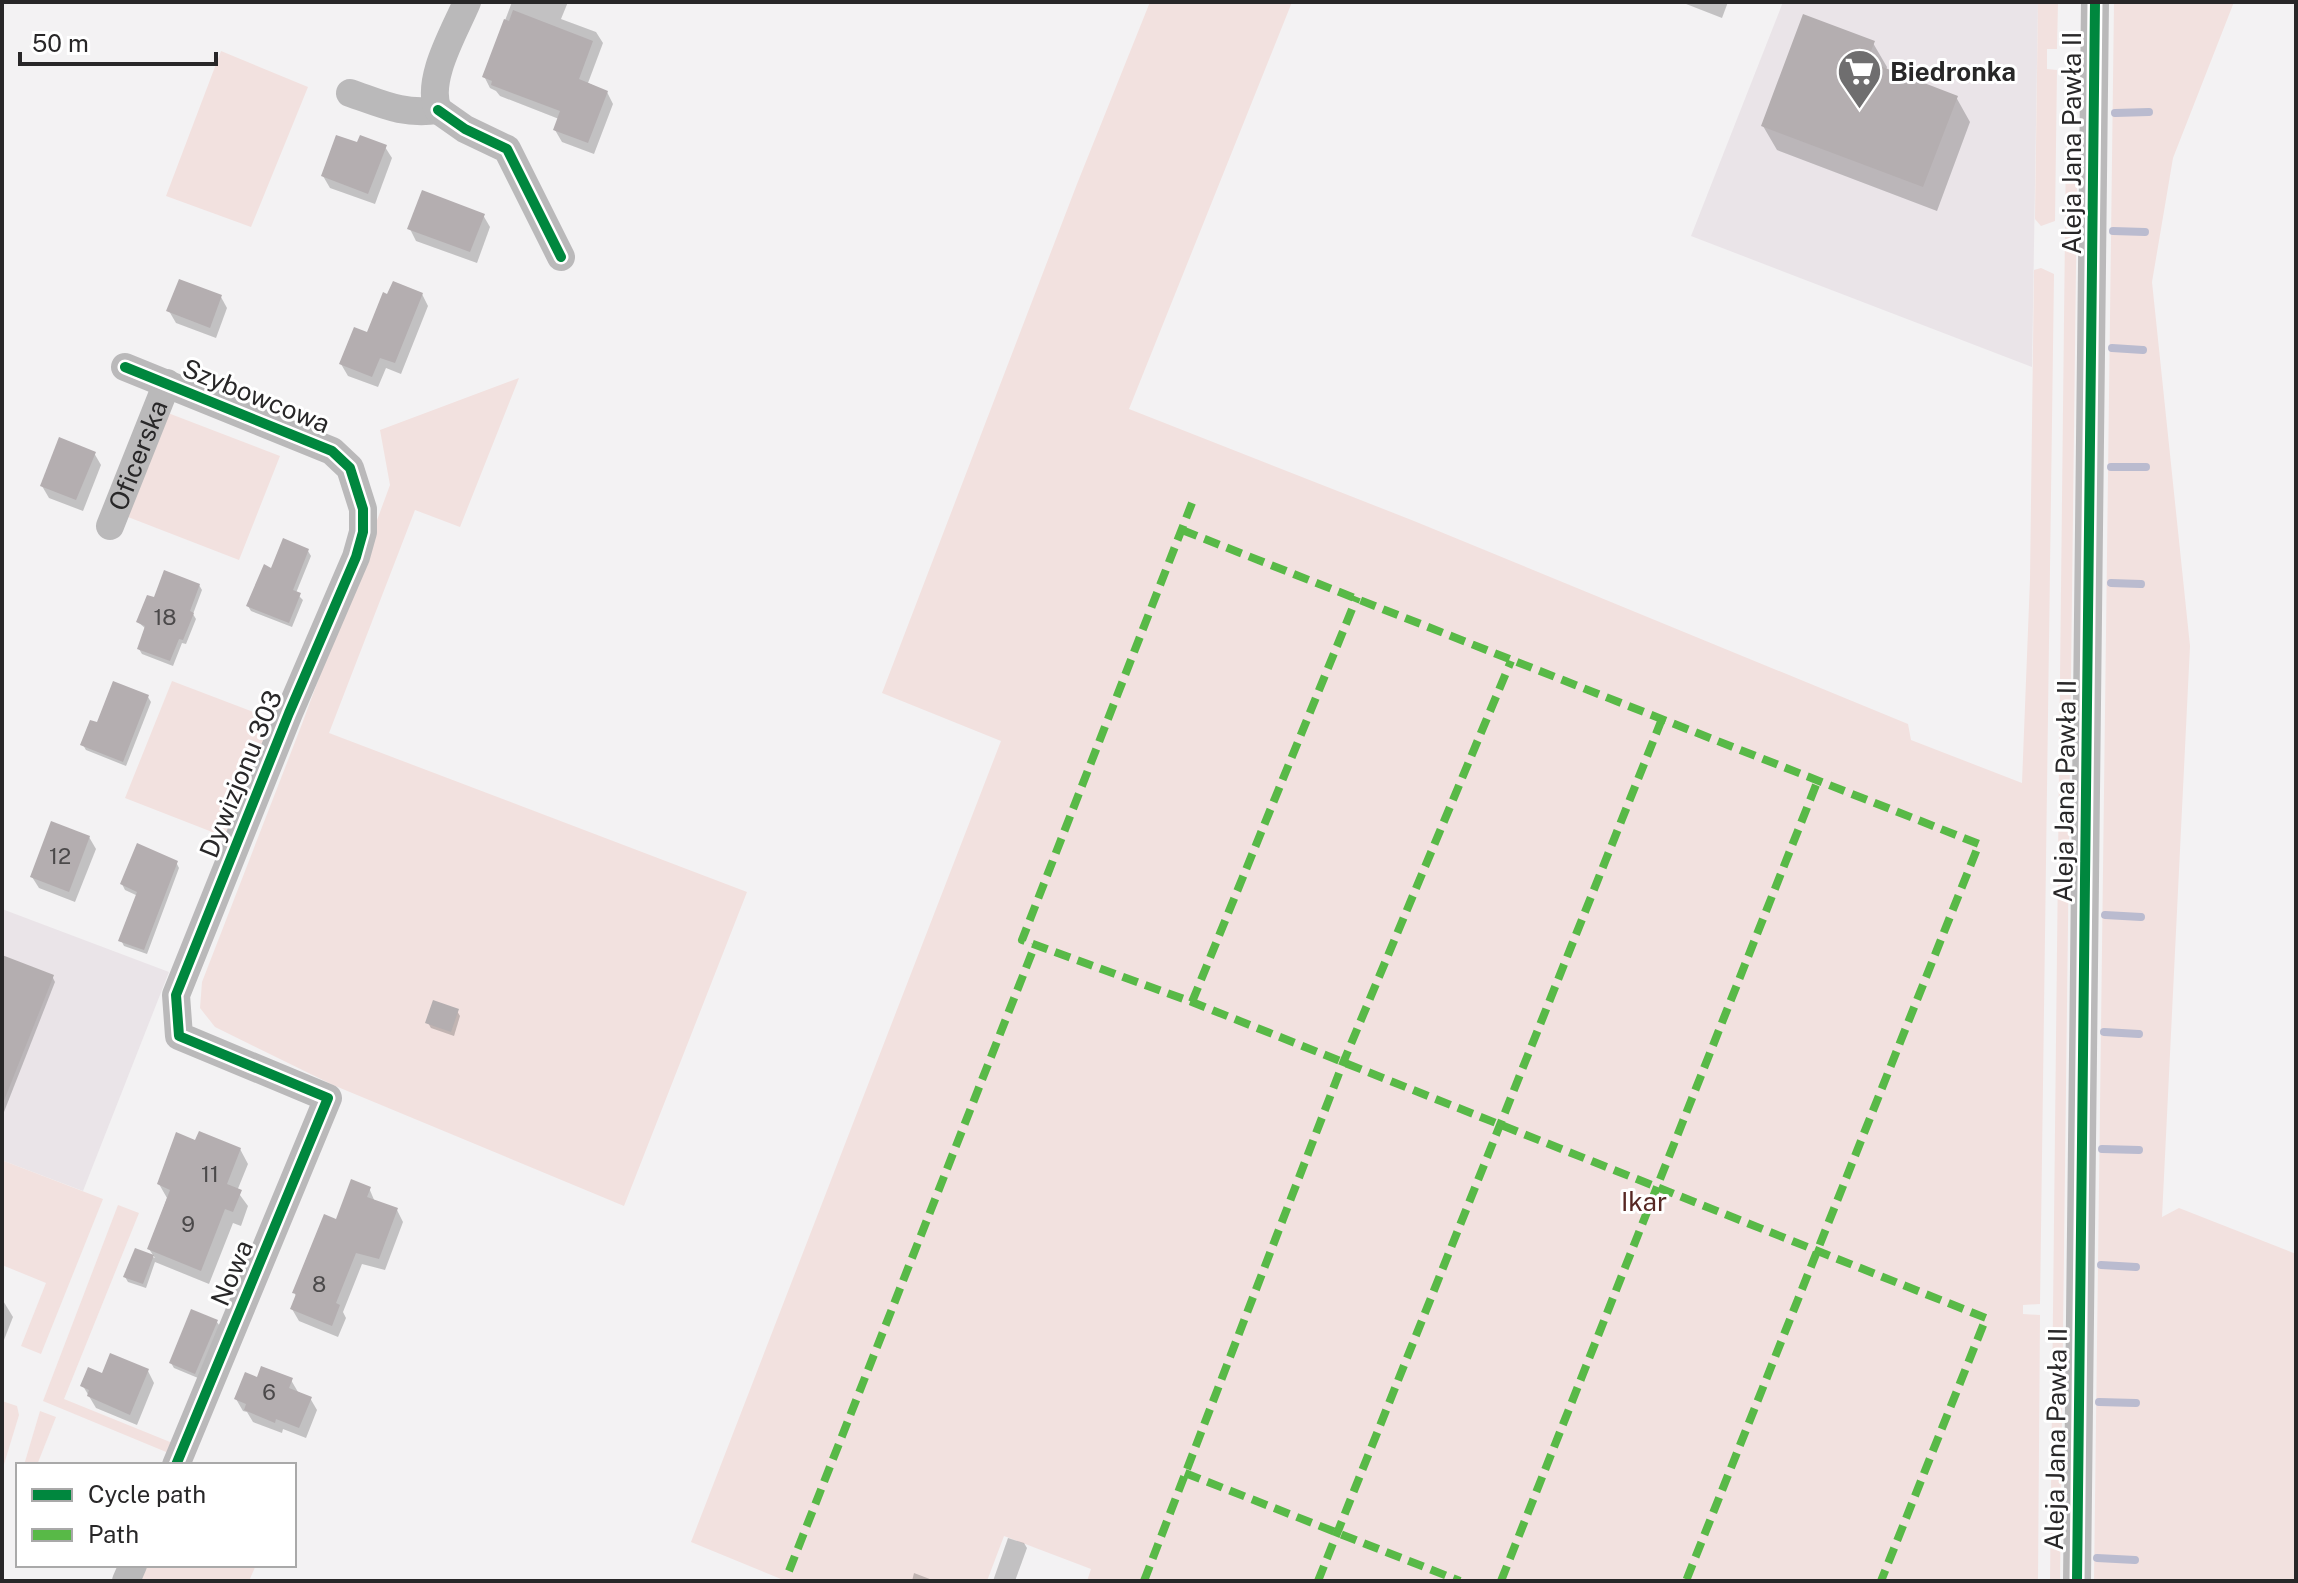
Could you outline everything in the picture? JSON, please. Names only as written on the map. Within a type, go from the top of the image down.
[{"type":"street","points":[[467,2],[435,78],[433,92],[438,110],[465,129],[507,149],[561,257]]},
{"type":"street","name":"Aleja Jana Pawła II","points":[[2077,1581],[2095,2]]},
{"type":"street","points":[[350,93],[398,110],[415,113],[438,110]]},
{"type":"street","name":"Szybowcowa","points":[[125,367],[332,451],[350,468],[363,509],[363,532]]},
{"type":"street","name":"Oficerska","points":[[110,526],[167,383]]},
{"type":"street","name":"Dywizjonu 303","points":[[328,1098],[179,1036],[176,995],[289,713],[345,587],[363,532]]},
{"type":"street","name":"Nowa","points":[[177,1463],[328,1098]]},
{"type":"shaded area","points":[[1783,2],[2038,2],[2032,367],[1691,236]]},
{"type":"shaded area","points":[[2,909],[169,972],[83,1191],[4,1161],[2,1164]]},
{"type":"green space","name":"Ikar","points":[[1150,2],[1292,2],[1129,409],[1414,521],[1908,724],[1911,740],[2022,783],[2030,579],[2034,270],[2041,268],[2054,274],[2040,1304],[2023,1305],[2023,1314],[2040,1315],[2038,1581],[1087,1581],[1091,1569],[1004,1536],[987,1581],[786,1581],[691,1542],[1001,741],[882,693]]},
{"type":"green space","points":[[2038,2],[2058,2],[2057,49],[2047,49],[2047,69],[2057,70],[2055,221],[2041,226],[2035,219]]},
{"type":"green space","points":[[2114,2],[2234,2],[2173,158],[2152,282],[2190,646],[2162,1217],[2179,1208],[2296,1254],[2296,1581],[2094,1581]]},
{"type":"green space","points":[[221,51],[308,87],[251,227],[166,196]]},
{"type":"green space","points":[[2066,140],[2077,184],[2060,1581],[2050,1581]]},
{"type":"green space","points":[[519,378],[460,527],[415,510],[329,733],[747,892],[624,1206],[333,1085],[215,1027],[200,1008],[202,982],[390,485],[380,430]]},
{"type":"green space","points":[[168,413],[280,456],[239,560],[128,517]]},
{"type":"green space","points":[[172,681],[272,719],[225,837],[125,798]]},
{"type":"green space","points":[[4,1161],[103,1199],[41,1354],[21,1346],[46,1283],[2,1265]]},
{"type":"green space","points":[[118,1205],[139,1213],[64,1399],[175,1444],[171,1454],[43,1401]]},
{"type":"green space","points":[[2,1401],[17,1406],[19,1415],[2,1471]]},
{"type":"green space","points":[[40,1411],[56,1417],[38,1463],[25,1463]]},
{"type":"green space","points":[[143,1567],[255,1567],[249,1581],[141,1581]]},
{"type":"building","points":[[513,10],[593,41],[579,79],[608,91],[588,143],[553,130],[560,111],[491,85],[492,81],[482,77],[504,19],[509,21]]},
{"type":"building","name":"Biedronka","points":[[1803,14],[1875,41],[1867,61],[1958,96],[1923,187],[1761,126]]},
{"type":"building","points":[[336,135],[357,142],[360,135],[387,145],[368,194],[321,176]]},
{"type":"building","points":[[422,190],[485,214],[470,252],[407,229]]},
{"type":"building","points":[[179,279],[222,295],[210,328],[166,311]]},
{"type":"building","points":[[393,281],[423,293],[395,363],[380,358],[372,377],[339,364],[354,327],[367,332],[383,292],[387,294]]},
{"type":"building","points":[[59,437],[96,452],[76,500],[40,486]]},
{"type":"building","points":[[283,538],[309,549],[293,590],[301,593],[289,623],[246,606],[264,564],[271,568]]},
{"type":"building","points":[[164,570],[200,584],[190,611],[194,613],[170,661],[137,649],[145,626],[136,622],[147,595],[154,597]]},
{"type":"building","points":[[113,681],[149,695],[123,762],[80,745],[90,720],[97,722]]},
{"type":"building","points":[[51,821],[90,836],[69,892],[30,877]]},
{"type":"building","points":[[137,843],[178,861],[144,950],[118,941],[137,892],[120,884]]},
{"type":"building","points":[[2,955],[54,975],[3,1103],[2,1102]]},
{"type":"building","points":[[433,1000],[459,1009],[451,1032],[425,1023]]},
{"type":"building","points":[[199,1131],[241,1148],[227,1184],[242,1190],[233,1212],[225,1209],[201,1271],[147,1249],[170,1190],[157,1184],[176,1132],[195,1140]]},
{"type":"building","points":[[351,1179],[371,1187],[367,1197],[398,1208],[379,1259],[356,1253],[336,1303],[340,1305],[332,1326],[290,1309],[296,1294],[292,1293],[324,1214],[336,1219]]},
{"type":"building","points":[[135,1248],[154,1255],[143,1284],[123,1277]]},
{"type":"building","points":[[191,1309],[218,1320],[195,1374],[169,1363]]},
{"type":"building","points":[[110,1353],[149,1369],[130,1415],[87,1396],[89,1390],[80,1386],[88,1367],[102,1373]]},
{"type":"building","points":[[261,1366],[293,1378],[289,1388],[312,1397],[299,1428],[276,1419],[275,1423],[244,1410],[246,1404],[234,1399],[245,1372],[257,1377]]},
{"type":"waterway","points":[[2115,113],[2149,112]]},
{"type":"waterway","points":[[2113,231],[2145,232]]},
{"type":"waterway","points":[[2112,348],[2143,350]]},
{"type":"waterway","points":[[2111,467],[2146,467]]},
{"type":"waterway","points":[[2111,583],[2141,584]]},
{"type":"waterway","points":[[2105,915],[2141,917]]},
{"type":"waterway","points":[[2104,1032],[2139,1034]]},
{"type":"waterway","points":[[2102,1149],[2139,1150]]},
{"type":"waterway","points":[[2101,1265],[2136,1267]]},
{"type":"waterway","points":[[2099,1402],[2136,1403]]},
{"type":"waterway","points":[[2097,1558],[2135,1560]]},
{"type":"marked path","points":[[1192,503],[1022,940],[1192,1002],[1986,1318],[1881,1581]]},
{"type":"marked path","points":[[1182,530],[1979,844],[1686,1581]]},
{"type":"marked path","points":[[1192,1002],[1357,597]]},
{"type":"marked path","points":[[1144,1581],[1343,1063],[1511,661]]},
{"type":"marked path","points":[[1318,1581],[1662,719]]},
{"type":"marked path","points":[[1501,1581],[1818,780]]},
{"type":"marked path","points":[[789,1571],[1035,945]]},
{"type":"marked path","points":[[1185,1473],[1460,1581]]},
{"type":"cycle path","points":[[2077,1581],[2095,2]]},
{"type":"cycle path","points":[[438,110],[465,129],[507,149],[561,257]]},
{"type":"cycle path","points":[[125,367],[332,451],[350,468],[363,509],[363,532],[356,557],[289,713],[176,995],[179,1036],[328,1098],[177,1463]]},
{"type":"place","name":"Biedronka","points":[[1859,111]]}]
